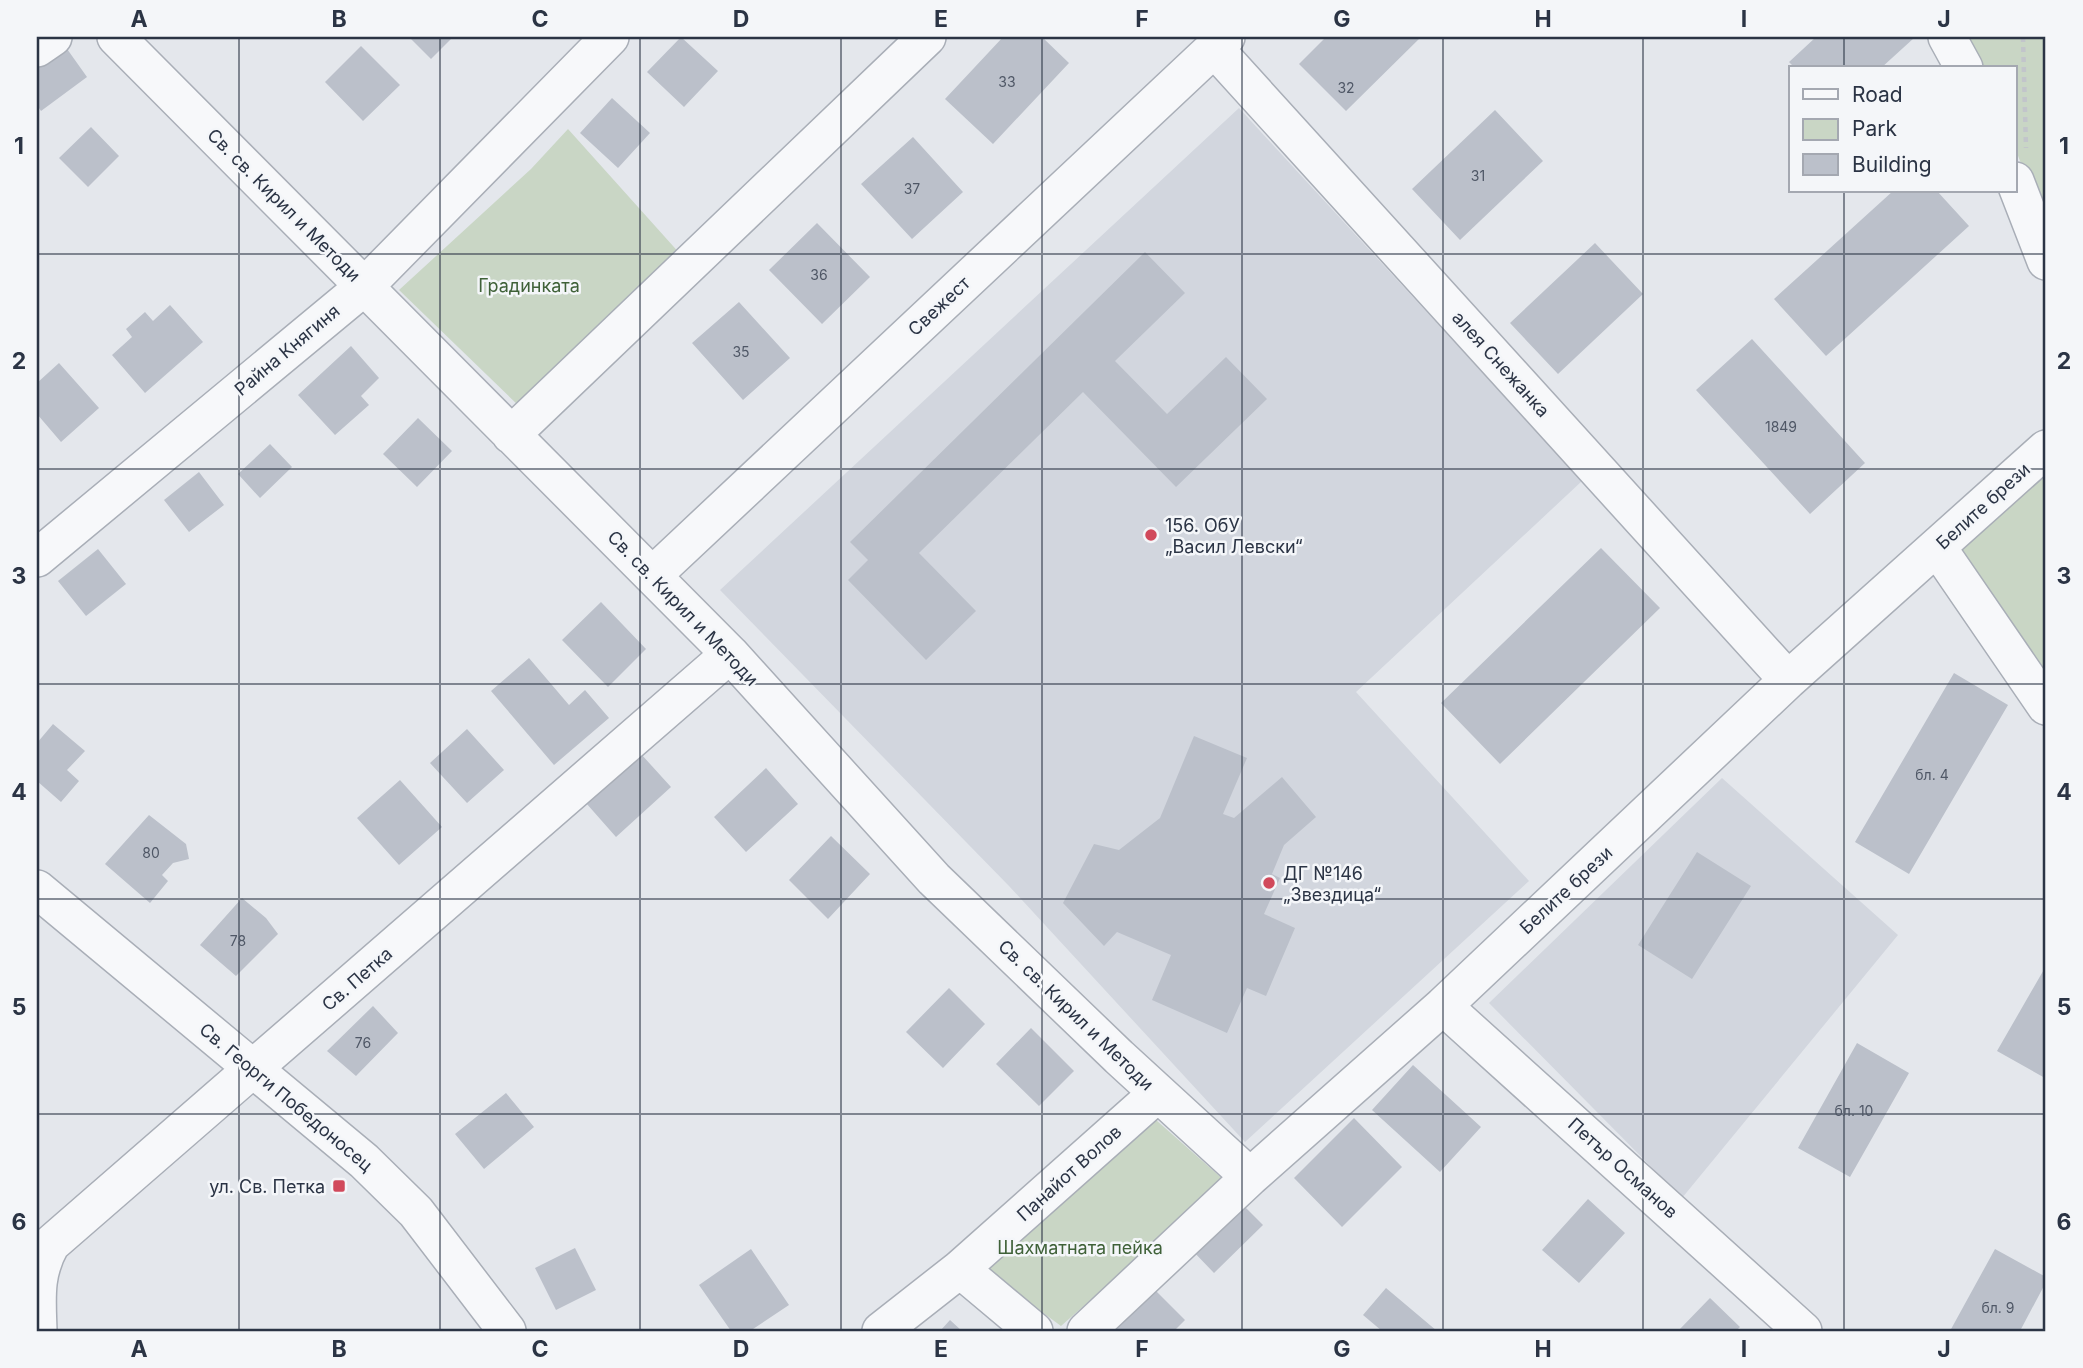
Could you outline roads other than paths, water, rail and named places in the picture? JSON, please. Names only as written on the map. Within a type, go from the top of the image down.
[{"type":"street","points":[[37,48],[53,37]]},
{"type":"street","name":"Св. св. Кирил и Методи","points":[[116,37],[730,654],[934,879],[1250,1177]]},
{"type":"street","name":"Райна Княгиня","points":[[37,558],[365,286],[610,37]]},
{"type":"street","points":[[511,435],[927,37]]},
{"type":"street","points":[[1947,37],[1963,66]]},
{"type":"street","name":"Свежест","points":[[653,575],[1220,42]]},
{"type":"street","name":"алея Снежанка","points":[[1220,42],[1788,680]]},
{"type":"street","points":[[2020,171],[2046,261]]},
{"type":"street","name":"Белите брези","points":[[1086,1331],[1250,1177],[1443,1006],[1788,680],[2046,449]]},
{"type":"street","points":[[1937,547],[2046,706]]},
{"type":"street","name":"Св. Петка","points":[[38,1331],[37,1276],[51,1244],[730,654]]},
{"type":"street","name":"Св. Георги Победоносец","points":[[37,889],[364,1161],[416,1212],[506,1331]]},
{"type":"street","name":"Петър Османов","points":[[1443,1006],[1803,1331]]},
{"type":"street","name":"Панайот Волов","points":[[881,1331],[960,1269],[1158,1093]]},
{"type":"street","points":[[960,1269],[1034,1331]]},
{"type":"place","name":"156. ОбУ „Васил Левски“","points":[[1151,535]]},
{"type":"place","name":"ДГ №146 „Звездица“","points":[[1269,883]]},
{"type":"place","name":"ул. Св. Петка","points":[[339,1186]]},
{"type":"park label","name":"Градинката","points":[[529,285]]},
{"type":"park label","name":"Шахматната пейка","points":[[1080,1247]]}]
